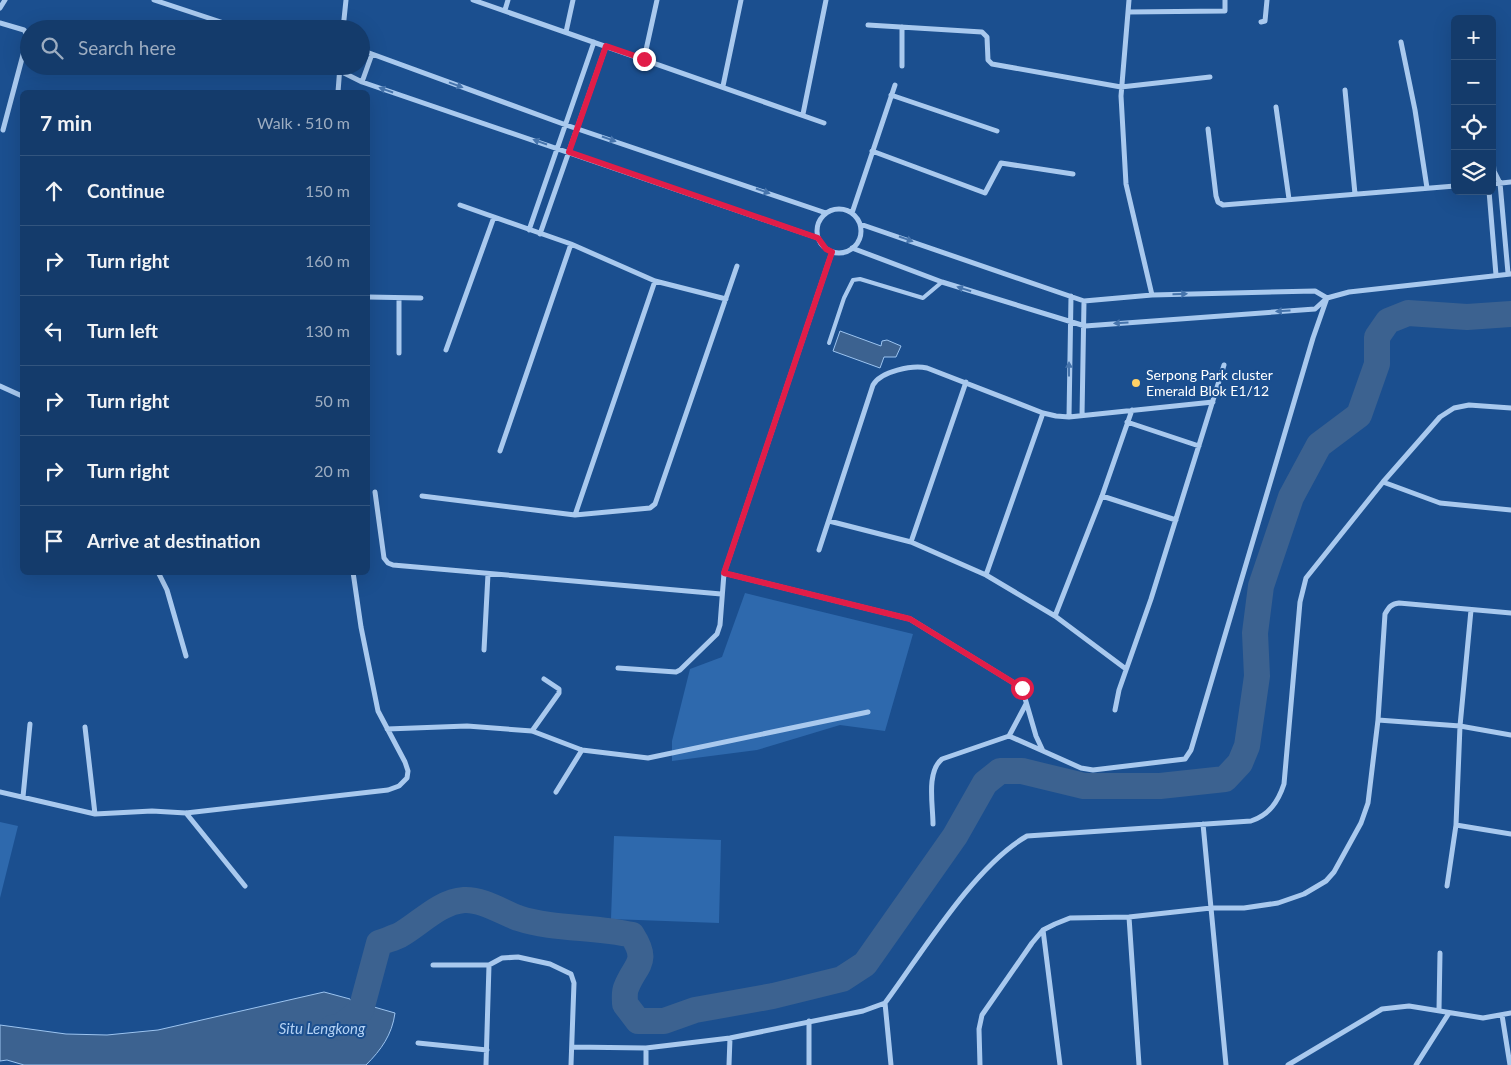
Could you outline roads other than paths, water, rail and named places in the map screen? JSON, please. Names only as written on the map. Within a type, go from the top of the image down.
[{"type":"street","points":[[0,8],[5,0]]},
{"type":"street","points":[[154,0],[215,20]]},
{"type":"street","points":[[344,20],[346,0]]},
{"type":"street","points":[[473,0],[803,114],[824,123]]},
{"type":"street","points":[[505,10],[508,0]]},
{"type":"street","points":[[566,32],[573,0]]},
{"type":"street","points":[[644,59],[657,0]]},
{"type":"street","points":[[723,86],[741,0]]},
{"type":"street","points":[[803,114],[826,0]]},
{"type":"street","points":[[1129,0],[1121,87],[1126,184],[1152,295]]},
{"type":"street","points":[[1128,12],[1225,11],[1225,0]]},
{"type":"street","points":[[1261,22],[1265,21],[1267,0]]},
{"type":"street","points":[[0,23],[20,29]]},
{"type":"street","points":[[868,25],[982,32],[987,37],[988,60],[992,64],[1121,87],[1210,77]]},
{"type":"street","points":[[902,27],[902,66]]},
{"type":"street","points":[[528,230],[594,42]]},
{"type":"street","points":[[1401,42],[1415,110],[1427,188]]},
{"type":"street","points":[[540,234],[606,46]]},
{"type":"street","points":[[370,60],[372,54],[566,125],[826,213],[839,209],[852,213],[860,224],[1084,301],[1152,295],[1315,291],[1328,298]]},
{"type":"street","points":[[2,130],[20,65]]},
{"type":"street","points":[[338,90],[339,75]]},
{"type":"street","points":[[344,75],[818,238],[826,249],[832,252],[839,253],[852,248],[860,237],[860,224]]},
{"type":"street","points":[[362,82],[364,75]]},
{"type":"street","points":[[852,213],[895,85]]},
{"type":"street","points":[[1345,90],[1356,194]]},
{"type":"street","points":[[891,95],[997,131]]},
{"type":"street","points":[[1276,107],[1288,199]]},
{"type":"street","points":[[1208,129],[1218,202],[1223,205],[1451,186]]},
{"type":"street","points":[[872,151],[985,193],[1001,162],[1073,174]]},
{"type":"street","points":[[852,248],[942,282],[1085,326],[1315,309],[1328,298],[1349,292],[1510,274],[1500,183],[1496,177]]},
{"type":"street","points":[[1496,184],[1511,182]]},
{"type":"street","points":[[1489,195],[1496,275]]},
{"type":"street","points":[[460,205],[571,244],[655,282],[726,299]]},
{"type":"street","points":[[818,238],[818,224],[826,213]]},
{"type":"street","points":[[446,350],[494,218]]},
{"type":"street","points":[[500,451],[571,244]]},
{"type":"street","points":[[618,668],[673,672],[680,670],[717,634],[720,624],[724,573],[832,252]]},
{"type":"street","points":[[422,496],[575,515],[643,510],[655,504],[738,266]]},
{"type":"street","points":[[575,515],[655,282]]},
{"type":"street","points":[[1069,417],[1071,296]]},
{"type":"street","points":[[370,297],[422,298]]},
{"type":"street","points":[[399,298],[399,353]]},
{"type":"street","points":[[934,824],[933,772],[936,764],[942,759],[1009,736],[1087,770],[1182,760],[1188,755],[1312,338],[1328,298]]},
{"type":"street","points":[[1082,416],[1084,301]]},
{"type":"street","points":[[1114,710],[1224,365]]},
{"type":"street","points":[[819,550],[877,379],[921,367],[966,382],[1043,413],[1069,417],[1212,402]]},
{"type":"street","points":[[912,542],[966,382]]},
{"type":"street","points":[[0,386],[20,395]]},
{"type":"street","points":[[572,1047],[646,1048],[730,1038],[863,1011],[885,1002],[974,882],[1014,844],[1027,836],[1259,819],[1275,804],[1281,793],[1302,589],[1306,578],[1383,482],[1440,416],[1454,408],[1470,406],[1511,408]]},
{"type":"street","points":[[1054,616],[1102,496],[1132,410]]},
{"type":"street","points":[[986,576],[1043,413]]},
{"type":"street","points":[[1128,422],[1199,446]]},
{"type":"street","points":[[1383,482],[1440,503],[1511,510]]},
{"type":"street","points":[[375,492],[384,558],[388,563],[488,574],[721,594]]},
{"type":"street","points":[[1102,496],[1176,520]]},
{"type":"street","points":[[829,521],[912,542],[986,576],[1054,616],[1126,669]]},
{"type":"street","points":[[724,573],[910,619],[1022,688],[1043,750]]},
{"type":"street","points":[[484,650],[488,574]]},
{"type":"street","points":[[160,575],[167,590],[186,656]]},
{"type":"street","points":[[0,792],[95,814],[152,811],[186,813],[388,790],[399,786],[407,778],[408,771],[378,711],[354,575]]},
{"type":"street","points":[[980,1065],[982,1015],[1043,930],[1070,918],[1129,917],[1211,908],[1244,908],[1278,904],[1304,894],[1326,881],[1334,872],[1365,814],[1378,720],[1385,614],[1388,608],[1392,604],[1399,603],[1511,613]]},
{"type":"street","points":[[1447,886],[1456,825],[1460,726],[1471,610]]},
{"type":"street","points":[[532,731],[559,694],[558,689],[544,678]]},
{"type":"street","points":[[1009,736],[1026,704]]},
{"type":"street","points":[[387,729],[467,726],[532,731],[582,750],[648,758],[868,712]]},
{"type":"street","points":[[1378,720],[1460,726],[1511,735]]},
{"type":"street","points":[[23,797],[30,724]]},
{"type":"street","points":[[85,727],[95,814]]},
{"type":"street","points":[[556,792],[582,750]]},
{"type":"street","points":[[186,813],[245,886]]},
{"type":"street","points":[[1204,824],[1226,1065]]},
{"type":"street","points":[[1456,825],[1511,834]]},
{"type":"street","points":[[1129,917],[1139,1065]]},
{"type":"street","points":[[1043,930],[1060,1065]]},
{"type":"street","points":[[1439,1010],[1440,953]]},
{"type":"street","points":[[433,965],[488,965],[502,958],[518,957],[550,964],[571,974],[574,983],[571,1065]]},
{"type":"street","points":[[486,1065],[488,965]]},
{"type":"street","points":[[885,1002],[891,1065]]},
{"type":"street","points":[[1288,1065],[1382,1009],[1409,1006],[1483,1018],[1511,1013]]},
{"type":"street","points":[[1416,1065],[1449,1013]]},
{"type":"street","points":[[1502,1015],[1510,1065]]},
{"type":"street","points":[[809,1021],[809,1065]]},
{"type":"street","points":[[729,1065],[730,1038]]},
{"type":"street","points":[[418,1043],[487,1050]]},
{"type":"street","points":[[646,1048],[646,1065]]},
{"type":"lane","points":[[829,343],[844,298],[854,280],[860,279],[923,298],[942,282]]},
{"type":"water","points":[[840,331],[881,346],[882,341],[887,340],[901,346],[896,357],[884,357],[880,368],[833,351]]},
{"type":"water","name":"Situ Lengkong","points":[[324,992],[350,999],[355,1006],[360,1008],[370,1010],[374,1007],[395,1013],[394,1021],[385,1042],[366,1065],[24,1065],[7,1060],[0,1061],[0,1025],[66,1034],[107,1035],[158,1030]]},
{"type":"waterway","points":[[332,1028],[340,1027],[361,1010],[379,943],[400,935],[438,909],[464,900],[485,904],[532,922],[632,935],[640,952],[640,958],[626,988],[625,1004],[638,1021],[664,1021],[695,1010],[773,996],[842,979],[865,964],[955,836],[985,783],[1000,771],[1022,771],[1084,786],[1160,786],[1225,779],[1240,763],[1247,746],[1257,676],[1255,633],[1261,586],[1291,497],[1319,445],[1359,415],[1377,364],[1377,337],[1388,321],[1408,313],[1467,317],[1511,314]]},
{"type":"place","name":"Serpong Park cluster Emerald Blok E1/12","points":[[1136,383]]}]
